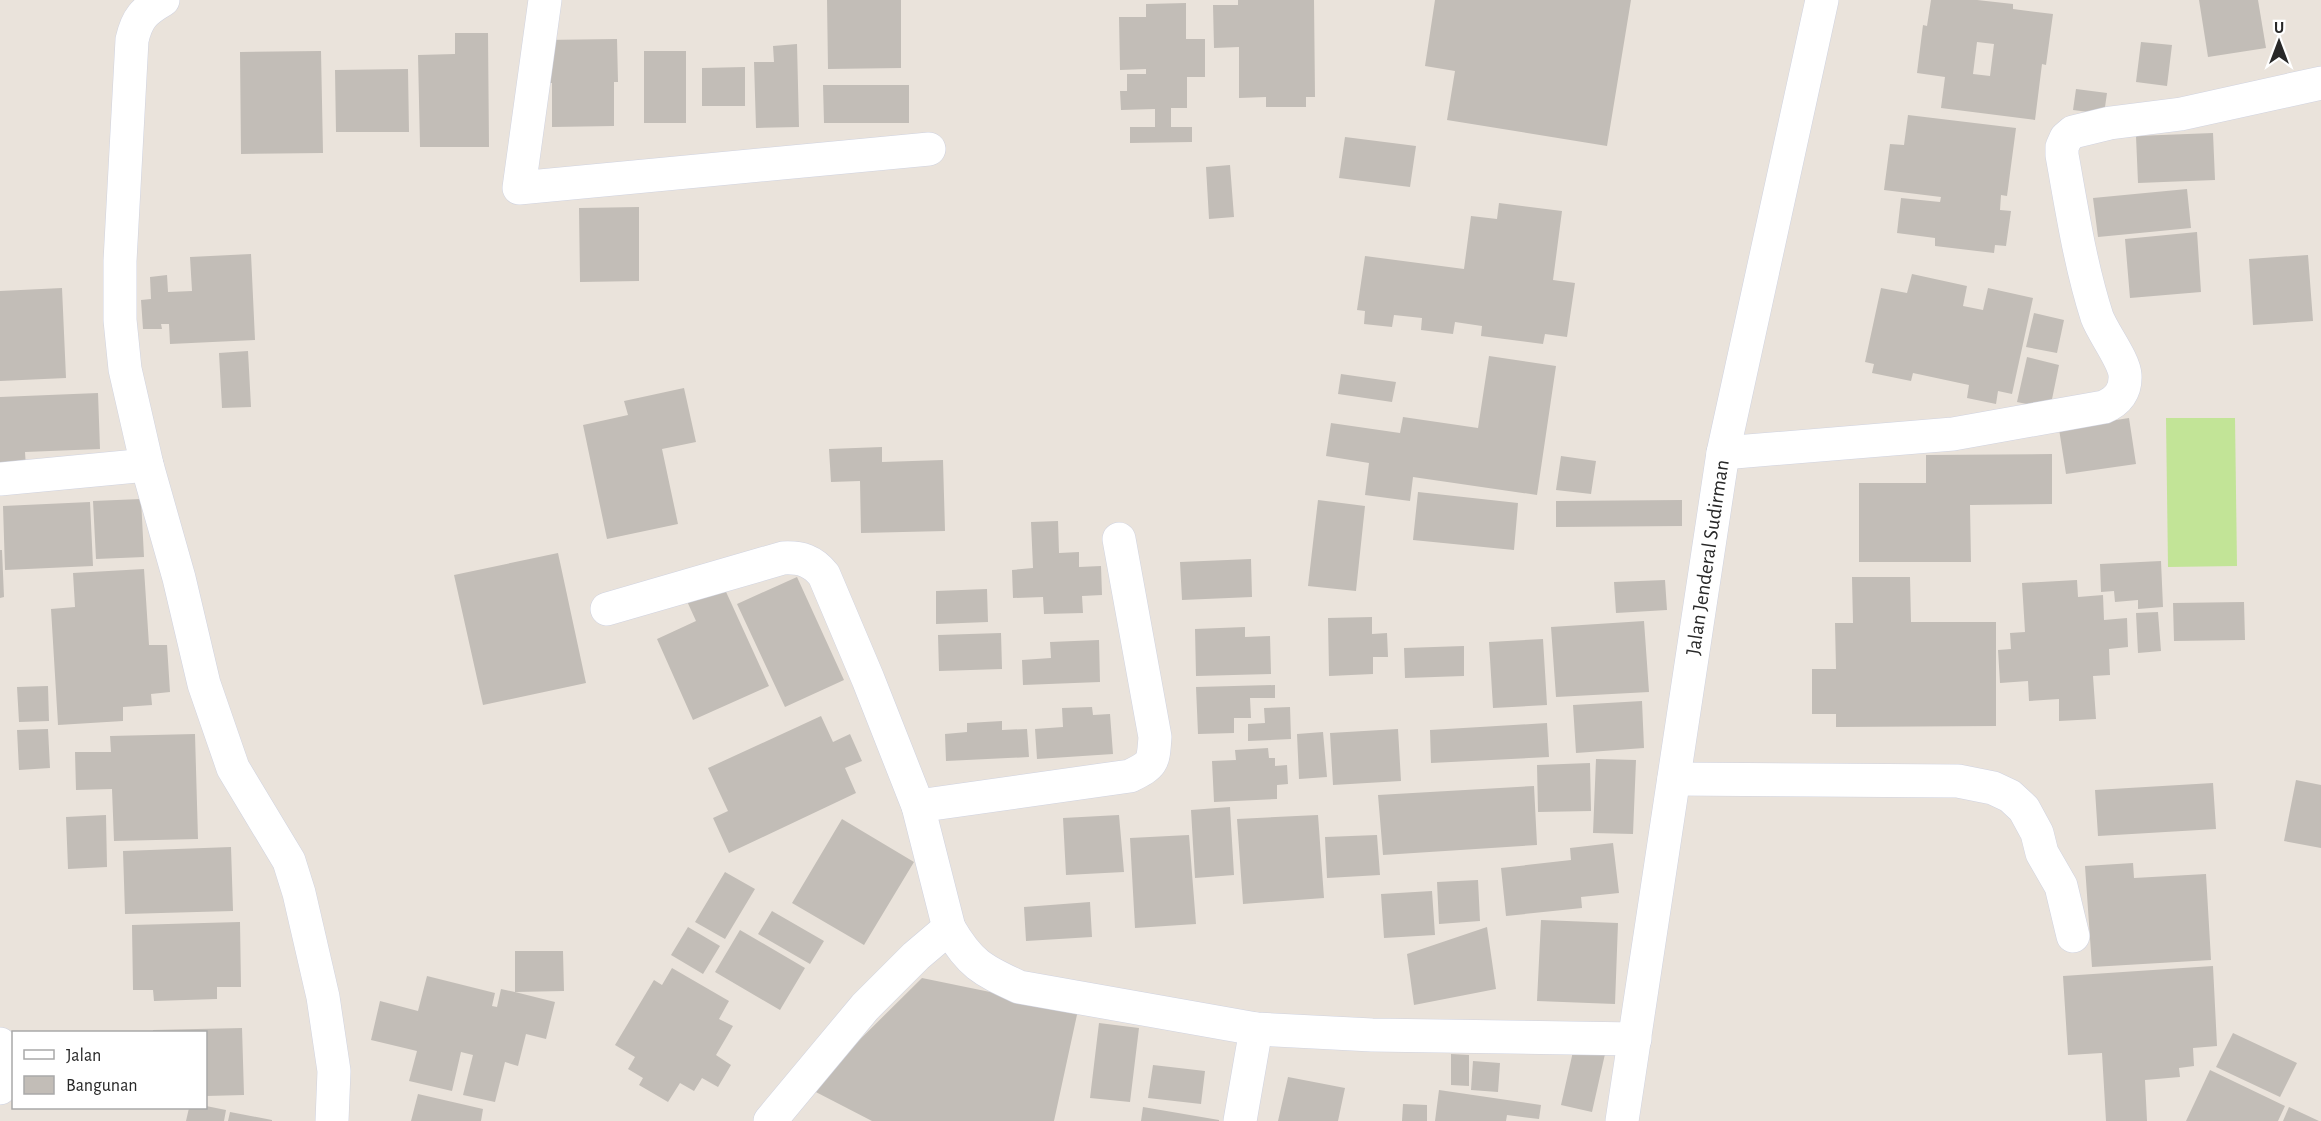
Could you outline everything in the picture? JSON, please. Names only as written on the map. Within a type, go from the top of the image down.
[{"type":"street","points":[[163,0],[143,15],[136,24],[132,40],[120,261],[120,320],[125,369],[147,465],[179,578],[204,684],[233,768],[289,861],[299,893],[323,997],[332,1060],[332,1121]]},
{"type":"street","points":[[545,0],[519,188],[929,150]]},
{"type":"street","name":"Jalan Jenderal Sudirman","points":[[1622,1121],[1723,453],[1822,0]]},
{"type":"street","points":[[1723,453],[1953,434],[2104,407],[2114,403],[2123,389],[2125,374],[2100,324],[2086,283],[2062,155],[2062,147],[2066,138],[2073,132],[2110,123],[2181,114],[2321,83]]},
{"type":"street","points":[[0,479],[147,465]]},
{"type":"street","points":[[918,806],[1130,776],[1149,766],[1153,756],[1155,737],[1119,539]]},
{"type":"street","points":[[607,609],[783,558],[797,557],[810,562],[824,575],[918,806],[949,928],[963,951],[977,965],[1019,987],[1256,1029],[1372,1035],[1635,1039]]},
{"type":"street","points":[[1674,779],[1958,781],[1993,788],[2010,796],[2024,809],[2037,832],[2042,853],[2061,886],[2073,936]]},
{"type":"street","points":[[770,1121],[865,1007],[916,956],[949,928]]},
{"type":"street","points":[[1240,1121],[1256,1029]]},
{"type":"street","points":[[0,1044],[4,1061],[0,1088]]},
{"type":"green space","points":[[2166,418],[2235,418],[2237,566],[2168,567]]},
{"type":"building","points":[[827,0],[901,0],[901,68],[828,69]]},
{"type":"building","points":[[1238,0],[1314,0],[1315,97],[1306,97],[1306,107],[1266,107],[1266,97],[1239,98],[1239,47],[1214,48],[1213,5],[1238,5]]},
{"type":"building","points":[[1435,0],[1631,0],[1607,146],[1447,120],[1455,71],[1425,66]]},
{"type":"building","points":[[1931,0],[1977,0],[2013,4],[2013,9],[2053,14],[2046,65],[2042,64],[2035,120],[1941,108],[1945,77],[1917,73],[1923,25],[1927,26]],"holes":[[[1977,42],[1994,44],[1990,76],[1973,74]]]},
{"type":"building","points":[[2199,0],[2258,0],[2266,48],[2208,57]]},
{"type":"building","points":[[1186,3],[1186,39],[1205,39],[1205,77],[1187,77],[1187,108],[1171,108],[1171,127],[1192,127],[1192,142],[1130,143],[1130,127],[1155,127],[1155,109],[1121,110],[1120,91],[1127,91],[1127,74],[1146,74],[1146,69],[1120,70],[1119,17],[1146,17],[1146,4]]},
{"type":"building","points":[[455,33],[488,33],[489,147],[420,147],[418,55],[455,54]]},
{"type":"building","points":[[617,39],[618,82],[614,82],[614,126],[552,127],[552,83],[543,83],[542,40]]},
{"type":"building","points":[[2141,42],[2172,45],[2167,86],[2136,82]]},
{"type":"building","points":[[797,44],[799,127],[756,128],[754,62],[774,62],[773,46]]},
{"type":"building","points":[[321,51],[323,153],[241,154],[240,52]]},
{"type":"building","points":[[644,51],[686,51],[686,123],[644,123]]},
{"type":"building","points":[[745,67],[745,106],[702,106],[702,68]]},
{"type":"building","points":[[408,69],[409,132],[336,132],[335,70]]},
{"type":"building","points":[[823,85],[909,85],[909,123],[824,123]]},
{"type":"building","points":[[2076,89],[2107,93],[2104,114],[2073,110]]},
{"type":"building","points":[[1908,115],[2016,128],[2007,196],[2001,195],[2000,210],[2011,211],[2006,246],[1995,245],[1994,253],[1935,246],[1935,238],[1897,233],[1901,198],[1940,202],[1941,197],[1884,190],[1890,144],[1904,145]]},
{"type":"building","points":[[2213,133],[2215,180],[2138,183],[2136,136]]},
{"type":"building","points":[[1345,137],[1416,146],[1410,187],[1339,178]]},
{"type":"building","points":[[1230,165],[1234,217],[1209,219],[1206,167]]},
{"type":"building","points":[[2187,189],[2191,228],[2098,237],[2093,198]]},
{"type":"building","points":[[1499,203],[1562,211],[1553,280],[1575,283],[1567,337],[1545,334],[1543,344],[1481,336],[1482,326],[1455,322],[1453,334],[1421,330],[1422,318],[1394,315],[1392,327],[1364,324],[1365,311],[1357,310],[1365,256],[1464,269],[1471,216],[1497,219]]},
{"type":"building","points":[[639,207],[639,281],[580,282],[579,208]]},
{"type":"building","points":[[2197,232],[2201,292],[2130,298],[2125,239]]},
{"type":"building","points":[[251,254],[255,340],[170,344],[169,324],[161,324],[162,329],[143,329],[141,300],[151,299],[150,277],[167,275],[168,292],[192,291],[190,257]]},
{"type":"building","points":[[2308,255],[2313,321],[2253,325],[2249,259]]},
{"type":"building","points":[[1912,274],[1967,286],[1963,306],[1983,310],[1988,288],[2033,298],[2012,394],[1998,391],[1996,404],[1967,398],[1969,385],[1913,373],[1911,381],[1872,373],[1874,364],[1865,362],[1881,288],[1907,293]]},
{"type":"building","points":[[62,288],[66,378],[0,381],[0,291]]},
{"type":"building","points":[[2034,313],[2064,320],[2057,353],[2026,347]]},
{"type":"building","points":[[248,351],[251,407],[222,408],[219,353]]},
{"type":"building","points":[[1489,356],[1556,366],[1537,495],[1413,477],[1410,501],[1365,495],[1369,463],[1326,456],[1331,423],[1400,433],[1403,417],[1478,428]]},
{"type":"building","points":[[2027,357],[2059,365],[2050,409],[2017,402]]},
{"type":"building","points":[[1341,374],[1396,382],[1392,402],[1338,394]]},
{"type":"building","points":[[684,388],[696,442],[662,449],[678,524],[607,539],[583,425],[628,415],[624,401]]},
{"type":"building","points":[[98,393],[100,449],[25,452],[26,468],[0,469],[0,397]]},
{"type":"building","points":[[2129,418],[2136,464],[2066,474],[2059,429]]},
{"type":"building","points":[[882,447],[882,462],[943,460],[945,531],[861,533],[860,481],[831,482],[829,449]]},
{"type":"building","points":[[2052,454],[2052,504],[1970,505],[1971,562],[1859,562],[1859,483],[1926,483],[1926,455]]},
{"type":"building","points":[[1561,456],[1596,461],[1591,494],[1556,490]]},
{"type":"building","points":[[1418,492],[1518,503],[1514,550],[1413,540]]},
{"type":"building","points":[[141,499],[144,557],[96,559],[93,501]]},
{"type":"building","points":[[1318,500],[1365,506],[1356,591],[1308,586]]},
{"type":"building","points":[[1682,500],[1682,526],[1556,527],[1556,501]]},
{"type":"building","points":[[90,502],[93,566],[5,570],[3,506]]},
{"type":"building","points":[[1058,521],[1059,553],[1079,552],[1079,567],[1101,566],[1102,595],[1082,596],[1083,613],[1044,614],[1043,597],[1013,598],[1012,570],[1033,568],[1031,522]]},
{"type":"building","points":[[0,550],[2,550],[4,597],[0,598]]},
{"type":"building","points":[[558,553],[586,683],[483,705],[454,575]]},
{"type":"building","points":[[1251,559],[1252,597],[1182,600],[1180,562]]},
{"type":"building","points":[[2161,561],[2163,607],[2138,609],[2138,600],[2115,602],[2114,591],[2101,592],[2100,564]]},
{"type":"building","points":[[144,569],[149,645],[167,645],[170,692],[151,694],[152,705],[123,707],[123,721],[58,725],[51,609],[75,607],[73,573]]},
{"type":"building","points":[[797,577],[844,680],[785,707],[737,604]]},
{"type":"building","points":[[1852,577],[1910,577],[1911,622],[1996,622],[1996,726],[1836,727],[1836,714],[1812,714],[1812,669],[1836,669],[1835,623],[1853,623]]},
{"type":"building","points":[[1665,580],[1667,610],[1616,613],[1614,582]]},
{"type":"building","points":[[2077,580],[2078,597],[2103,595],[2104,620],[2127,618],[2128,647],[2109,649],[2110,675],[2093,676],[2096,719],[2059,721],[2059,699],[2029,701],[2028,681],[2000,683],[1998,650],[2011,649],[2010,633],[2025,632],[2022,583]]},
{"type":"building","points":[[722,583],[769,686],[693,720],[657,639],[696,621],[686,599]]},
{"type":"building","points":[[987,589],[988,622],[936,624],[936,591]]},
{"type":"building","points":[[2244,602],[2245,640],[2174,641],[2173,603]]},
{"type":"building","points":[[2158,612],[2161,651],[2138,653],[2136,613]]},
{"type":"building","points":[[1372,617],[1372,634],[1387,633],[1388,657],[1373,657],[1373,674],[1329,676],[1328,618]]},
{"type":"building","points":[[1644,621],[1649,692],[1556,697],[1551,627]]},
{"type":"building","points":[[1245,627],[1245,637],[1270,636],[1271,674],[1196,676],[1195,629]]},
{"type":"building","points":[[1001,633],[1002,669],[939,671],[938,635]]},
{"type":"building","points":[[1543,639],[1547,705],[1493,708],[1489,642]]},
{"type":"building","points":[[1099,640],[1100,682],[1023,685],[1022,660],[1051,658],[1050,642]]},
{"type":"building","points":[[1464,646],[1464,676],[1405,678],[1404,648]]},
{"type":"building","points":[[1275,685],[1275,698],[1250,698],[1251,718],[1234,718],[1234,733],[1198,734],[1196,687]]},
{"type":"building","points":[[48,686],[49,721],[19,722],[17,687]]},
{"type":"building","points":[[1642,701],[1644,748],[1576,753],[1573,705]]},
{"type":"building","points":[[1092,707],[1093,715],[1110,714],[1113,754],[1037,759],[1035,729],[1063,727],[1062,708]]},
{"type":"building","points":[[1290,707],[1291,739],[1248,741],[1248,724],[1265,723],[1264,708]]},
{"type":"building","points":[[821,716],[833,742],[850,734],[862,761],[845,768],[856,793],[729,853],[713,818],[728,811],[708,768]]},
{"type":"building","points":[[1002,721],[1002,730],[1027,729],[1029,757],[946,761],[945,734],[967,732],[967,723]]},
{"type":"building","points":[[1547,723],[1549,757],[1431,763],[1430,730]]},
{"type":"building","points":[[48,729],[50,768],[19,770],[17,730]]},
{"type":"building","points":[[1398,729],[1401,781],[1333,785],[1330,733]]},
{"type":"building","points":[[1323,732],[1327,777],[1299,779],[1297,734]]},
{"type":"building","points":[[195,734],[198,839],[114,841],[112,789],[76,790],[75,752],[111,752],[110,736]]},
{"type":"building","points":[[1268,748],[1269,758],[1275,758],[1275,766],[1287,765],[1288,784],[1277,785],[1277,799],[1214,802],[1212,761],[1236,760],[1235,750]]},
{"type":"building","points":[[1596,759],[1636,760],[1633,834],[1593,833]]},
{"type":"building","points":[[1590,763],[1591,811],[1538,812],[1537,765]]},
{"type":"building","points":[[2296,780],[2321,785],[2321,848],[2284,841]]},
{"type":"building","points":[[2213,783],[2216,829],[2098,836],[2095,790]]},
{"type":"building","points":[[1534,786],[1537,845],[1383,855],[1378,795]]},
{"type":"building","points":[[1230,807],[1234,875],[1195,878],[1191,810]]},
{"type":"building","points":[[106,815],[107,867],[68,869],[66,817]]},
{"type":"building","points":[[1119,815],[1124,872],[1066,875],[1063,818]]},
{"type":"building","points":[[1318,815],[1324,898],[1243,904],[1237,819]]},
{"type":"building","points":[[842,819],[914,862],[864,945],[792,903]]},
{"type":"building","points":[[1189,835],[1196,924],[1135,928],[1130,838]]},
{"type":"building","points":[[1377,835],[1380,875],[1327,878],[1325,837]]},
{"type":"building","points":[[1613,843],[1619,893],[1581,897],[1582,908],[1506,916],[1501,868],[1571,860],[1570,848]]},
{"type":"building","points":[[231,847],[233,911],[125,914],[123,851]]},
{"type":"building","points":[[2133,863],[2134,878],[2206,874],[2211,960],[2092,967],[2085,866]]},
{"type":"building","points":[[725,872],[755,889],[725,939],[695,922]]},
{"type":"building","points":[[1478,880],[1480,921],[1439,924],[1437,882]]},
{"type":"building","points":[[1432,891],[1435,935],[1384,938],[1381,894]]},
{"type":"building","points":[[1090,902],[1092,937],[1026,941],[1024,907]]},
{"type":"building","points":[[772,911],[824,941],[810,964],[758,934]]},
{"type":"building","points":[[1541,920],[1618,923],[1615,1004],[1537,1001]]},
{"type":"building","points":[[240,922],[241,987],[217,987],[217,999],[154,1001],[153,990],[133,990],[132,925]]},
{"type":"building","points":[[688,927],[720,946],[703,974],[671,955]]},
{"type":"building","points":[[1487,927],[1496,989],[1414,1005],[1407,954]]},
{"type":"building","points":[[740,930],[805,968],[780,1010],[715,972]]},
{"type":"building","points":[[515,951],[563,951],[564,991],[515,992]]},
{"type":"building","points":[[2213,966],[2217,1046],[2193,1048],[2194,1066],[2179,1068],[2180,1077],[2145,1080],[2147,1121],[2106,1121],[2102,1053],[2068,1055],[2063,976]]},
{"type":"building","points":[[672,968],[729,1001],[719,1019],[733,1026],[716,1055],[731,1065],[718,1087],[702,1078],[694,1091],[680,1083],[668,1102],[639,1085],[643,1078],[628,1069],[635,1057],[615,1045],[654,980],[662,985]]},
{"type":"building","points":[[427,976],[495,993],[492,1006],[497,1007],[501,989],[555,1002],[546,1039],[526,1034],[518,1066],[505,1062],[495,1102],[463,1095],[473,1055],[461,1052],[452,1091],[409,1081],[417,1051],[371,1040],[380,1001],[418,1011]]},
{"type":"building","points":[[922,978],[1078,1010],[1054,1121],[872,1121],[810,1089]]},
{"type":"building","points":[[1099,1023],[1139,1028],[1130,1102],[1090,1098]]},
{"type":"building","points":[[242,1028],[244,1095],[207,1096],[207,1031],[153,1030]]},
{"type":"building","points":[[2233,1033],[2297,1063],[2280,1097],[2216,1067]]},
{"type":"building","points":[[1574,1047],[1605,1054],[1592,1112],[1561,1105]]},
{"type":"building","points":[[1451,1054],[1469,1055],[1469,1086],[1451,1085]]},
{"type":"building","points":[[1473,1061],[1500,1063],[1498,1092],[1471,1090]]},
{"type":"building","points":[[1153,1065],[1205,1071],[1201,1104],[1148,1098]]},
{"type":"building","points":[[2210,1070],[2285,1106],[2278,1121],[2186,1121]]},
{"type":"building","points":[[1288,1077],[1345,1088],[1338,1121],[1278,1121]]},
{"type":"building","points":[[1439,1090],[1541,1105],[1539,1119],[1507,1115],[1506,1121],[1435,1121]]},
{"type":"building","points":[[418,1094],[483,1109],[481,1121],[411,1121]]},
{"type":"building","points":[[1403,1104],[1427,1105],[1427,1121],[1402,1121]]},
{"type":"building","points":[[207,1106],[226,1110],[224,1121],[186,1121],[189,1109],[207,1109]]},
{"type":"building","points":[[1143,1107],[1219,1120],[1219,1121],[1141,1121]]},
{"type":"building","points":[[2289,1107],[2319,1121],[2283,1121]]},
{"type":"building","points":[[230,1112],[272,1120],[272,1121],[228,1121]]}]
